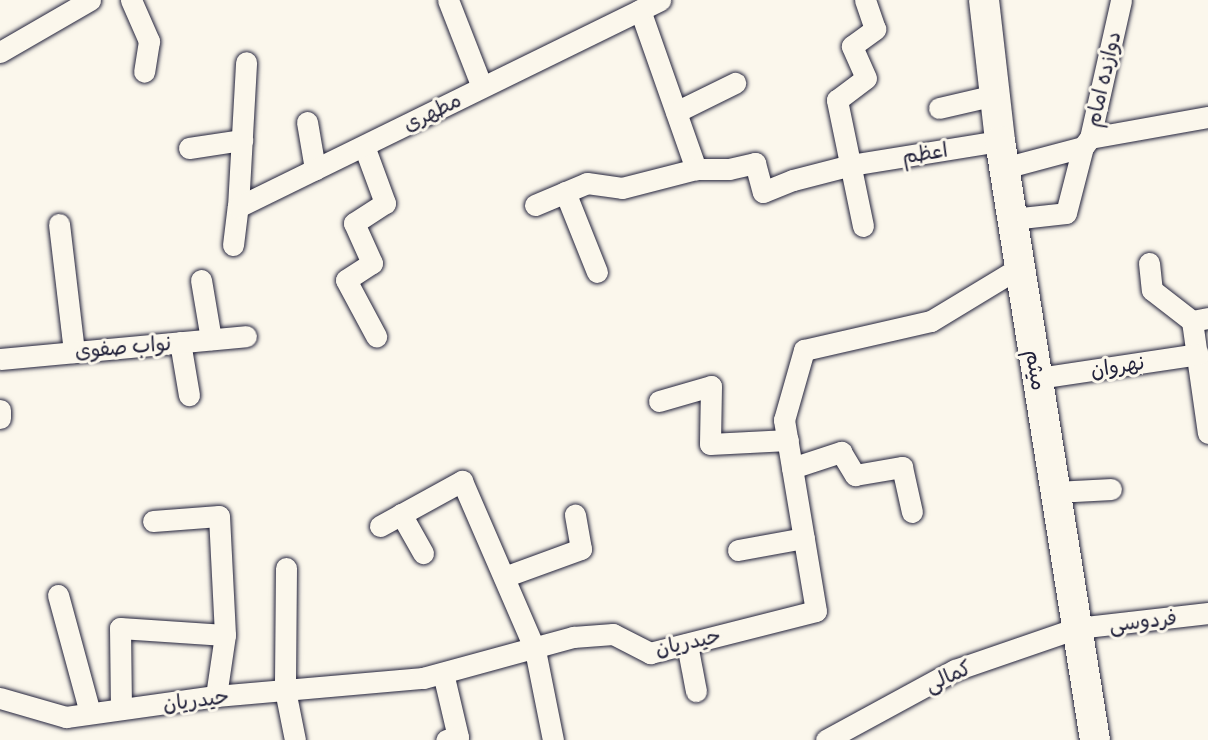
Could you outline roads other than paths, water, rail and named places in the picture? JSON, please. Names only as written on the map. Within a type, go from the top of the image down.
[{"type":"main road","name":"میثم","points":[[984,0],[1002,155],[1095,740]]},
{"type":"street","points":[[0,52],[90,0]]},
{"type":"street","points":[[131,0],[149,41],[144,72]]},
{"type":"street","points":[[448,0],[482,87]]},
{"type":"street","name":"مطهری","points":[[238,207],[660,0]]},
{"type":"street","points":[[863,226],[837,100],[866,78],[852,46],[874,29],[865,0]]},
{"type":"street","name":"دوازده امام","points":[[1002,155],[1086,142],[1121,0]]},
{"type":"street","points":[[535,205],[587,183],[622,188],[696,170],[640,10]]},
{"type":"street","points":[[233,245],[238,207],[246,62]]},
{"type":"street","points":[[676,112],[735,83]]},
{"type":"street","points":[[939,108],[995,95]]},
{"type":"street","points":[[1012,219],[1065,213],[1086,142],[1208,117]]},
{"type":"street","points":[[307,122],[315,169]]},
{"type":"street","points":[[189,148],[242,140]]},
{"type":"street","points":[[364,146],[385,203],[354,223],[372,263],[346,280],[376,336]]},
{"type":"street","name":"اعظم","points":[[696,170],[729,169],[755,163],[763,192],[793,180],[851,165],[1002,155]]},
{"type":"street","points":[[565,192],[597,272]]},
{"type":"street","points":[[59,224],[74,352]]},
{"type":"street","points":[[1149,263],[1152,290],[1200,319],[1198,354],[1205,393],[1208,433]]},
{"type":"street","name":"حیدریان","points":[[0,698],[66,717],[216,696],[443,673],[535,650],[573,637],[613,634],[650,653],[816,611],[784,420],[804,350],[931,321],[1020,267]]},
{"type":"street","points":[[201,280],[211,339]]},
{"type":"street","name":"نواب صفوی","points":[[0,359],[246,336]]},
{"type":"street","points":[[180,342],[189,395]]},
{"type":"street","name":"نهروان","points":[[1038,378],[1198,354]]},
{"type":"street","points":[[660,400],[711,386],[710,444],[788,440]]},
{"type":"street","points":[[0,410],[0,418]]},
{"type":"street","points":[[792,468],[841,452],[855,475],[902,466],[912,512]]},
{"type":"street","points":[[380,526],[462,481],[535,650],[553,740]]},
{"type":"street","points":[[1056,492],[1111,489]]},
{"type":"street","points":[[401,514],[423,553]]},
{"type":"street","points":[[504,577],[581,549],[575,515]]},
{"type":"street","points":[[153,521],[219,516],[225,634],[216,696]]},
{"type":"street","points":[[738,550],[804,538]]},
{"type":"street","points":[[286,568],[285,690],[295,740]]},
{"type":"street","points":[[58,595],[90,713]]},
{"type":"street","name":"فردوسی","points":[[1077,628],[1208,613]]},
{"type":"street","points":[[121,710],[120,628],[225,634]]},
{"type":"street","name":"کمالی","points":[[826,739],[955,670],[1077,628]]},
{"type":"street","points":[[687,644],[696,691]]},
{"type":"street","points":[[443,673],[458,737],[446,740]]}]
